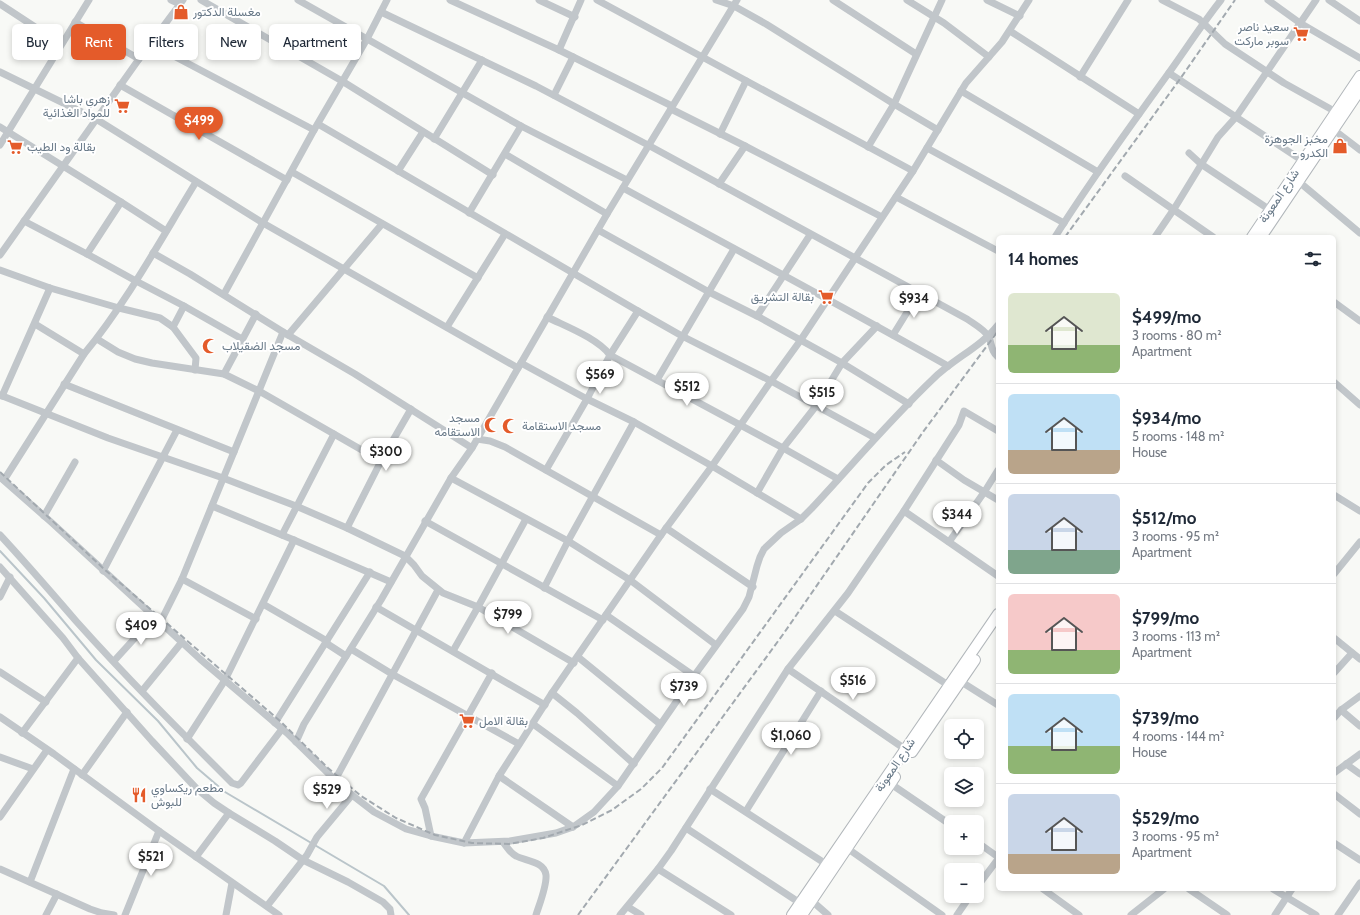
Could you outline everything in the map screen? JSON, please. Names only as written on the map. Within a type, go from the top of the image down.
[{"type":"highway","name":"شارع المعونة","points":[[1253,235],[1360,76]]},
{"type":"highway","name":"شارع المعونة","points":[[1262,235],[1360,90]]},
{"type":"highway","name":"شارع المعونة","points":[[802,915],[905,749],[996,617]]},
{"type":"highway","name":"شارع المعونة","points":[[792,915],[826,864],[844,846],[891,784],[996,629]]},
{"type":"street","points":[[63,41],[89,0]]},
{"type":"street","points":[[165,24],[181,2],[171,0]]},
{"type":"street","points":[[201,0],[342,81],[493,175]]},
{"type":"street","points":[[298,0],[521,126],[627,180]]},
{"type":"street","points":[[224,294],[316,127],[367,39],[387,0]]},
{"type":"street","points":[[450,0],[573,57],[882,217]]},
{"type":"street","points":[[539,0],[575,17]]},
{"type":"street","points":[[559,50],[575,17],[581,0]]},
{"type":"street","points":[[597,0],[913,171]]},
{"type":"street","points":[[716,0],[735,3],[766,24],[938,130]]},
{"type":"street","points":[[833,0],[916,54]]},
{"type":"street","points":[[907,0],[989,56]]},
{"type":"street","points":[[868,147],[894,104],[942,0]]},
{"type":"street","points":[[987,0],[1020,16]]},
{"type":"street","points":[[464,843],[499,776],[552,693],[661,535],[712,466],[829,299],[913,171],[961,91],[1010,31],[1029,0]]},
{"type":"street","points":[[1080,77],[1128,0]]},
{"type":"street","points":[[1162,0],[1204,22],[1226,44],[1267,72],[1336,112]]},
{"type":"street","points":[[1056,235],[1098,172],[1221,0]]},
{"type":"street","points":[[1268,0],[1300,23],[1360,58]]},
{"type":"street","points":[[1156,235],[1218,137],[1236,117],[1316,0]]},
{"type":"street","points":[[1329,0],[1360,21]]},
{"type":"street","points":[[296,742],[304,724],[391,582],[425,521],[451,478],[472,448],[627,180],[735,3]]},
{"type":"street","points":[[0,4],[30,24]]},
{"type":"street","points":[[381,12],[554,95],[966,319],[984,331],[988,336],[992,350],[996,355]]},
{"type":"street","points":[[75,22],[134,55]]},
{"type":"street","points":[[1010,31],[1139,114]]},
{"type":"street","points":[[554,95],[573,57]]},
{"type":"street","points":[[0,145],[51,60]]},
{"type":"street","points":[[0,255],[138,60]]},
{"type":"street","points":[[182,60],[316,127],[398,171],[682,336],[771,381],[875,438]]},
{"type":"street","points":[[434,139],[482,60]]},
{"type":"street","points":[[0,72],[96,119],[263,223],[343,270],[447,327],[634,422],[712,466],[801,520]]},
{"type":"street","points":[[1169,73],[1303,161]]},
{"type":"street","points":[[720,134],[746,81]]},
{"type":"street","points":[[120,85],[287,180]]},
{"type":"street","points":[[961,91],[1098,172]]},
{"type":"street","points":[[469,213],[521,126]]},
{"type":"street","points":[[0,127],[166,231]]},
{"type":"street","points":[[1334,130],[1360,150]]},
{"type":"street","points":[[398,171],[423,132]]},
{"type":"street","points":[[719,184],[745,146]]},
{"type":"street","points":[[927,148],[1064,223]]},
{"type":"street","points":[[1189,153],[1201,164],[1270,210]]},
{"type":"street","points":[[505,154],[607,214]]},
{"type":"street","points":[[292,172],[478,278]]},
{"type":"street","points":[[1125,176],[1210,235]]},
{"type":"street","points":[[196,182],[119,308],[97,339],[84,354],[46,414],[2,478],[160,623],[282,729],[334,780],[352,795],[390,821],[406,829],[464,843],[503,842],[556,834],[573,827],[594,812],[618,786],[660,724],[743,609],[749,597],[756,566],[764,549],[781,533],[801,520],[875,438],[935,377],[988,336],[996,326]]},
{"type":"street","points":[[1298,182],[1360,233]]},
{"type":"street","points":[[623,188],[829,299],[948,366]]},
{"type":"street","points":[[896,197],[996,249]]},
{"type":"street","points":[[88,254],[121,202]]},
{"type":"street","points":[[24,220],[242,339]]},
{"type":"street","points":[[160,623],[182,579],[259,391],[286,334],[382,224]]},
{"type":"street","points":[[598,230],[709,292],[757,316],[842,363],[909,404]]},
{"type":"street","points":[[447,327],[505,234]]},
{"type":"street","points":[[757,316],[810,235]]},
{"type":"street","points":[[657,380],[734,249]]},
{"type":"street","points":[[153,253],[224,294],[286,334],[356,374],[472,448]]},
{"type":"street","points":[[0,270],[50,288],[160,318],[172,327],[196,358],[195,370]]},
{"type":"street","points":[[50,288],[35,324],[1,396],[108,438],[223,478],[296,506],[347,528],[405,556],[422,576],[438,590],[478,607],[576,660],[660,724]]},
{"type":"street","points":[[893,335],[919,293]]},
{"type":"street","points":[[1336,303],[1360,321]]},
{"type":"street","points":[[172,327],[184,306]]},
{"type":"street","points":[[546,470],[588,399],[610,355],[638,311]]},
{"type":"street","points":[[224,374],[256,314]]},
{"type":"street","points":[[547,317],[585,336],[601,346],[610,355],[838,479]]},
{"type":"street","points":[[35,324],[84,354]]},
{"type":"street","points":[[756,493],[783,448],[816,406],[842,363],[877,326]]},
{"type":"street","points":[[97,339],[118,352],[136,359],[152,363],[224,374],[259,391],[381,461]]},
{"type":"street","points":[[64,384],[234,452]]},
{"type":"street","points":[[1336,384],[1360,405]]},
{"type":"street","points":[[347,528],[381,461],[411,409]]},
{"type":"street","points":[[620,915],[658,869],[788,669],[835,611],[904,511],[959,424],[964,411],[996,431]]},
{"type":"street","points":[[544,588],[592,496],[634,422]]},
{"type":"street","points":[[103,571],[177,430]]},
{"type":"street","points":[[282,535],[334,434]]},
{"type":"street","points":[[477,439],[490,441],[505,447],[661,535]]},
{"type":"street","points":[[936,460],[964,480],[996,499]]},
{"type":"street","points":[[44,516],[76,462]]},
{"type":"street","points":[[949,542],[996,473]]},
{"type":"street","points":[[451,478],[568,541],[630,580],[716,645]]},
{"type":"street","points":[[1336,496],[1360,511]]},
{"type":"street","points":[[212,506],[391,582]]},
{"type":"street","points":[[904,511],[996,575]]},
{"type":"street","points":[[453,651],[526,519]]},
{"type":"street","points":[[425,521],[544,588],[604,617],[694,676]]},
{"type":"street","points":[[666,528],[752,587]]},
{"type":"street","points":[[0,535],[142,691],[187,739],[232,783],[238,785],[282,729]]},
{"type":"street","points":[[187,739],[225,680],[294,540]]},
{"type":"street","points":[[1336,572],[1360,542]]},
{"type":"street","points":[[0,566],[152,742],[196,788],[229,813],[275,841],[383,902],[390,909],[391,915]]},
{"type":"street","points":[[275,723],[370,572]]},
{"type":"street","points":[[0,597],[10,577]]},
{"type":"street","points":[[182,579],[256,619]]},
{"type":"street","points":[[334,780],[438,590]]},
{"type":"street","points":[[263,604],[326,642],[346,656]]},
{"type":"street","points":[[376,607],[545,705]]},
{"type":"street","points":[[835,611],[948,685]]},
{"type":"street","points":[[114,661],[154,617]]},
{"type":"street","points":[[1336,640],[1360,659]]},
{"type":"street","points":[[142,691],[182,642]]},
{"type":"street","points":[[351,649],[392,674],[519,744]]},
{"type":"street","points":[[1336,671],[1352,653]]},
{"type":"street","points":[[22,733],[78,658]]},
{"type":"street","points":[[788,669],[905,749]]},
{"type":"street","points":[[0,672],[46,702]]},
{"type":"street","points":[[431,836],[425,808],[421,799],[492,674]]},
{"type":"street","points":[[960,681],[996,704]]},
{"type":"street","points":[[746,811],[821,691]]},
{"type":"street","points":[[552,693],[634,764]]},
{"type":"street","points":[[1336,716],[1341,710],[1360,696]]},
{"type":"street","points":[[1341,710],[1360,726]]},
{"type":"street","points":[[82,775],[127,712]]},
{"type":"street","points":[[0,718],[279,915]]},
{"type":"street","points":[[533,724],[618,786]]},
{"type":"street","points":[[0,817],[47,750]]},
{"type":"street","points":[[1336,771],[1360,754]]},
{"type":"street","points":[[0,757],[33,769]]},
{"type":"street","points":[[1346,764],[1360,774]]},
{"type":"street","points":[[30,882],[74,769]]},
{"type":"street","points":[[499,776],[573,827]]},
{"type":"street","points":[[891,784],[944,820]]},
{"type":"street","points":[[710,789],[826,864]]},
{"type":"street","points":[[267,906],[305,858],[317,837],[352,795]]},
{"type":"street","points":[[1336,796],[1360,814]]},
{"type":"street","points":[[196,857],[229,813]]},
{"type":"street","points":[[686,828],[800,903]]},
{"type":"street","points":[[125,915],[159,831]]},
{"type":"street","points":[[503,842],[515,855],[535,863],[543,868],[546,874],[546,880],[536,915]]},
{"type":"street","points":[[1336,844],[1360,860]]},
{"type":"street","points":[[844,846],[942,915]]},
{"type":"street","points":[[984,847],[996,856]]},
{"type":"street","points":[[984,877],[996,861]]},
{"type":"street","points":[[0,869],[102,913],[114,915]]},
{"type":"street","points":[[658,869],[731,915]]},
{"type":"street","points":[[226,915],[232,883]]},
{"type":"street","points":[[1338,915],[1360,883]]},
{"type":"street","points":[[1046,891],[1079,915]]},
{"type":"street","points":[[1131,915],[1161,891]]},
{"type":"street","points":[[1193,891],[1227,915]]},
{"type":"street","points":[[1277,891],[1316,915]]},
{"type":"street","points":[[1275,915],[1291,891]]},
{"type":"street","points":[[46,915],[57,894]]},
{"type":"street","points":[[812,901],[828,915]]},
{"type":"street","points":[[957,915],[965,903]]},
{"type":"street","points":[[628,906],[641,915]]},
{"type":"waterway","points":[[0,551],[44,598],[96,660],[158,721],[197,768],[225,792],[384,886],[409,915]]},
{"type":"railway","points":[[1066,235],[1180,79],[1235,0]]},
{"type":"railway","points":[[578,915],[784,633],[923,432],[996,334]]},
{"type":"railway","points":[[0,472],[104,569],[280,721],[328,768],[361,796],[396,818],[435,835],[472,843],[509,844],[543,838],[582,825],[612,810],[641,789],[662,768],[868,483],[886,465],[905,452]]},
{"type":"place","name":"مغسلة الدكتور","points":[[181,12]]},
{"type":"place","name":"سعيد ناصر سوبر ماركت","points":[[1301,34]]},
{"type":"place","name":"زهري باشا للمواد الغذائية","points":[[122,106]]},
{"type":"place","name":"مخبز الجوهرة - الكدرو","points":[[1340,146]]},
{"type":"place","name":"بقالة ود الطيب","points":[[15,147]]},
{"type":"place","name":"بقالة التشريق","points":[[826,297]]},
{"type":"place","name":"مسجد الضقيلاب","points":[[210,346]]},
{"type":"place","name":"مسجد الاستقامه","points":[[492,425]]},
{"type":"place","name":"مسجد الاستقامة","points":[[510,426]]},
{"type":"place","name":"بقالة الامل","points":[[467,721]]},
{"type":"place","name":"مطعم ريكساوي للبوش","points":[[139,795]]}]
